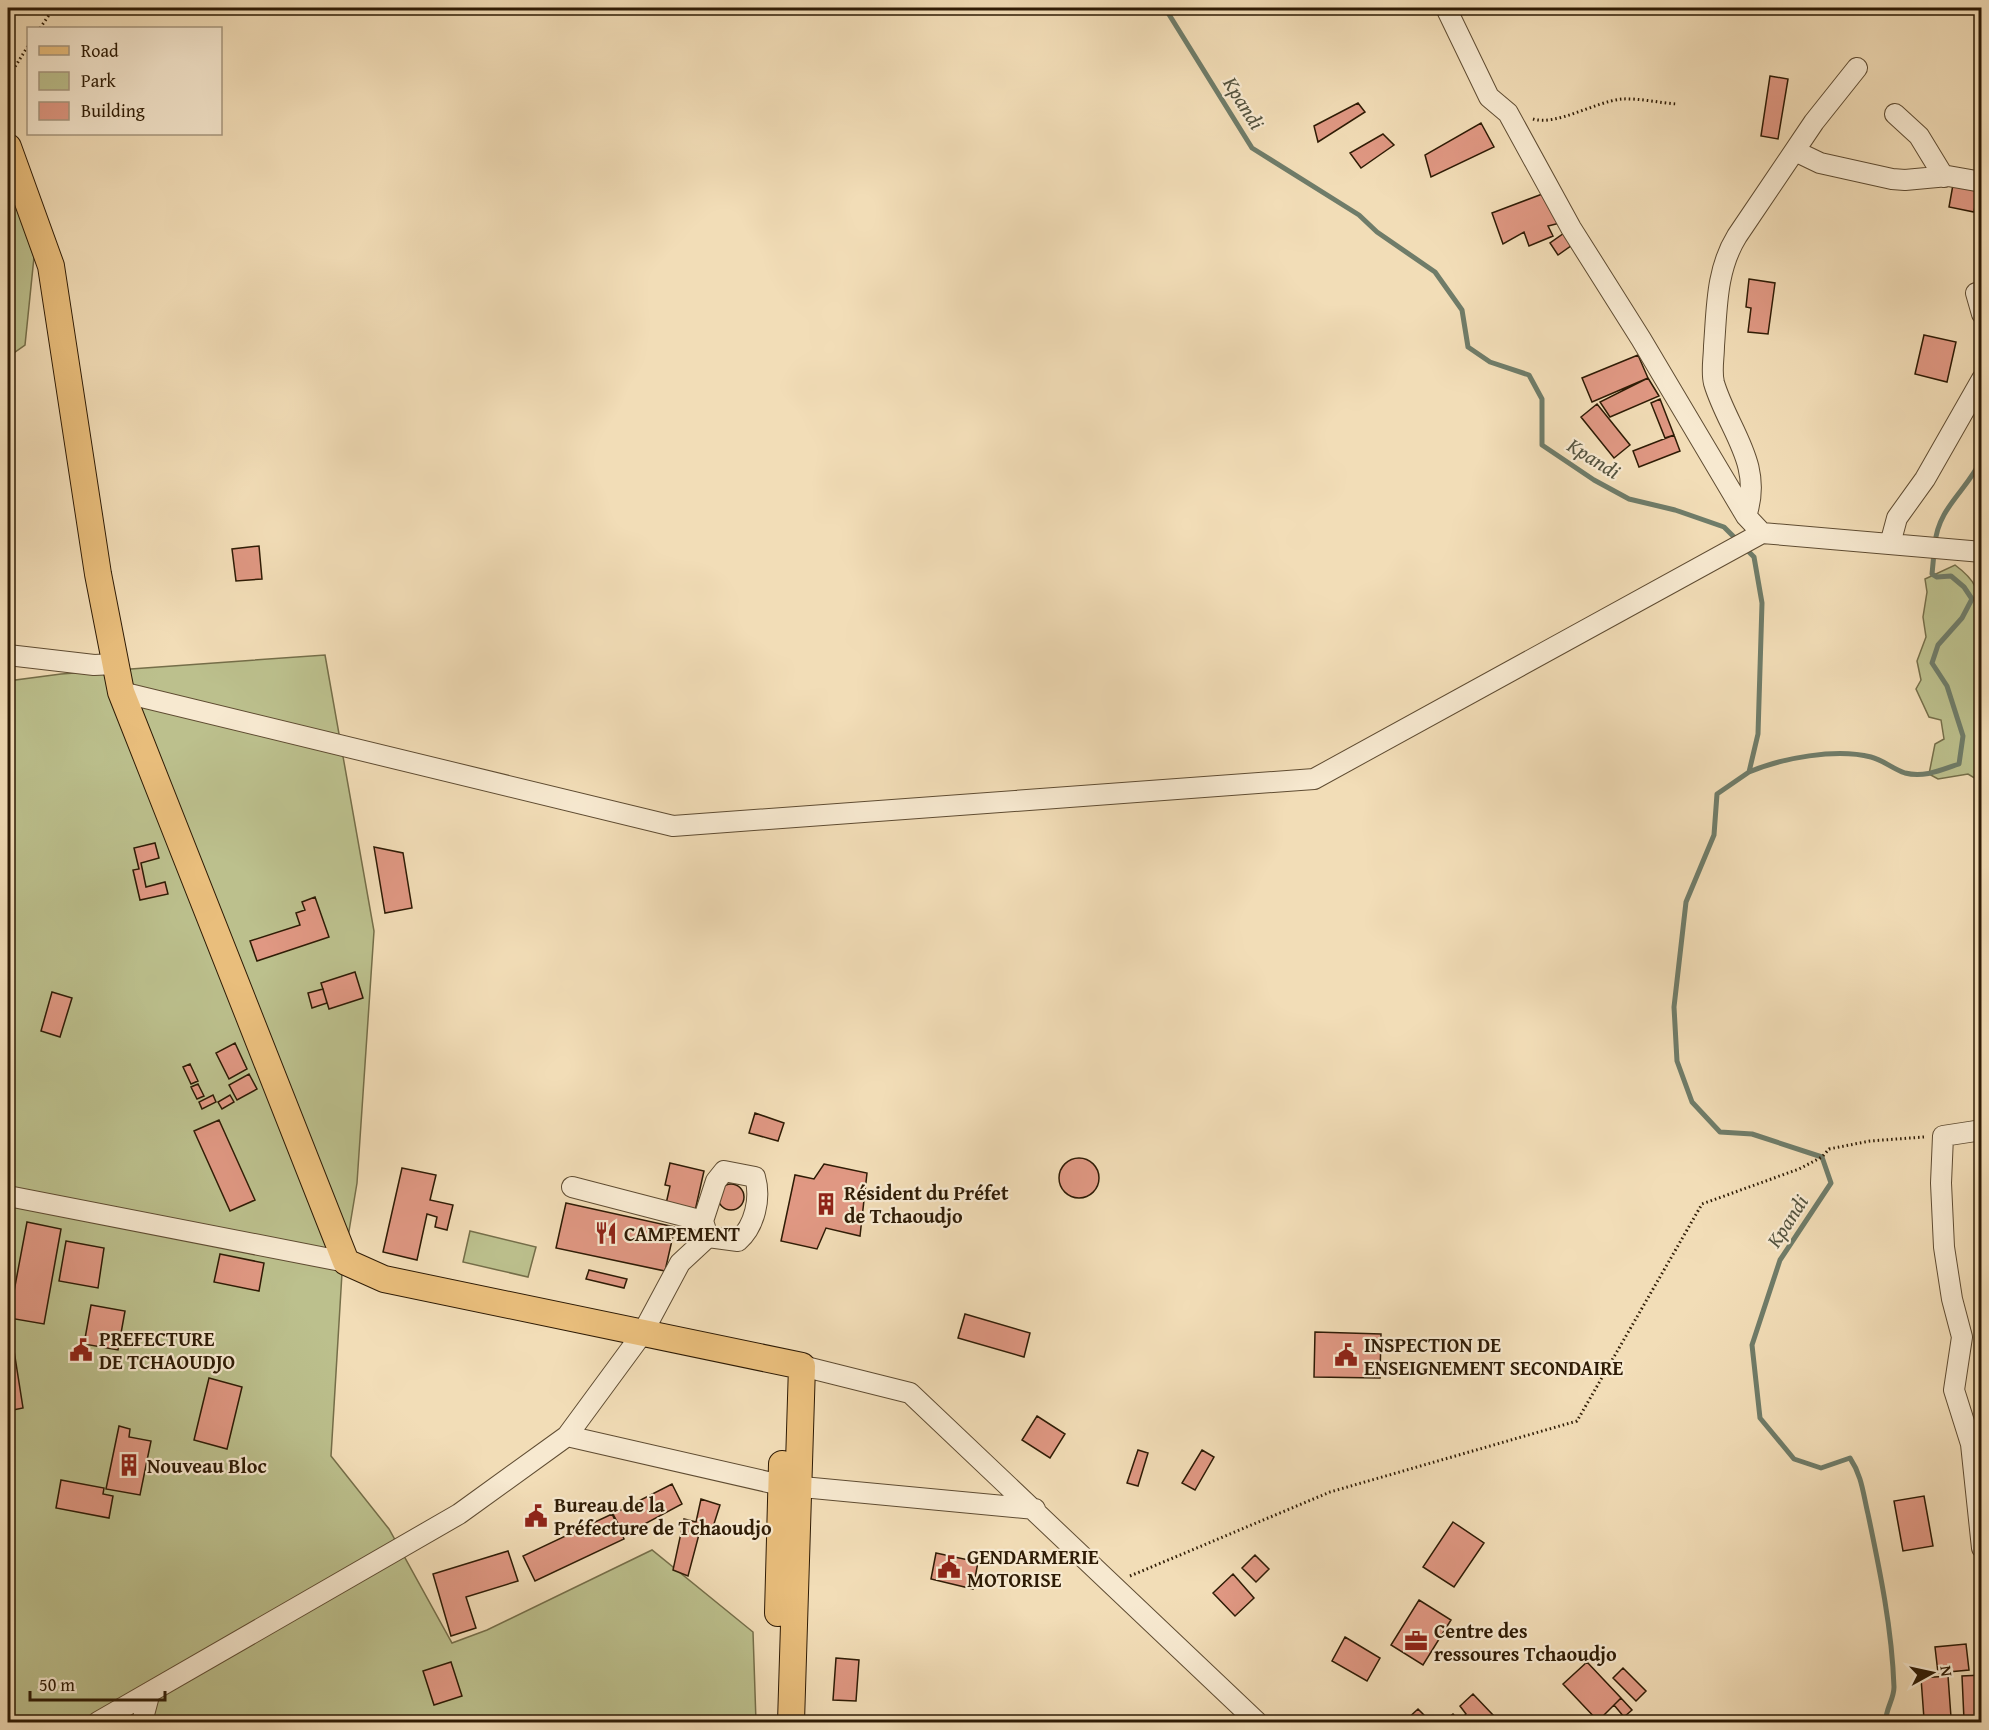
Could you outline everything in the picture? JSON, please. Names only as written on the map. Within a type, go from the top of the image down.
[{"type":"main road","points":[[8,147],[51,266],[98,574],[121,692],[346,1262],[384,1279],[794,1364],[790,1485],[774,1722]]},
{"type":"main road","points":[[790,1485],[791,1722]]},
{"type":"street","points":[[1446,8],[1490,97],[1508,113],[1571,228],[1641,339],[1746,516],[1762,533]]},
{"type":"street","points":[[1746,516],[1751,501],[1751,472],[1713,379],[1717,295],[1729,249],[1795,151],[1857,68]]},
{"type":"street","points":[[1895,114],[1919,136],[1944,177]]},
{"type":"street","points":[[1795,151],[1820,163],[1892,179],[1963,177],[1982,182]]},
{"type":"street","points":[[1976,293],[1982,314]]},
{"type":"street","points":[[1890,544],[1897,518],[1925,479],[1982,380]]},
{"type":"street","points":[[121,692],[673,826],[1314,779],[1762,533],[1982,552]]},
{"type":"street","points":[[8,656],[72,663],[115,664]]},
{"type":"street","points":[[1982,1130],[1943,1136],[1941,1183],[1944,1247],[1952,1299],[1962,1337],[1954,1390],[1971,1444],[1982,1548]]},
{"type":"street","points":[[98,1722],[459,1514],[567,1436],[642,1334],[681,1263],[706,1229],[572,1187]]},
{"type":"street","points":[[8,1196],[346,1262]]},
{"type":"street","points":[[794,1364],[910,1393],[1035,1509],[1257,1722]]},
{"type":"street","points":[[567,1436],[790,1485],[1035,1509]]},
{"type":"street","points":[[142,1722],[150,1692]]},
{"type":"path","points":[[41,27],[54,8]]},
{"type":"path","points":[[8,78],[27,48]]},
{"type":"path","points":[[1508,113],[1541,122],[1563,118],[1584,108],[1623,99],[1677,104]]},
{"type":"path","points":[[1112,1583],[1330,1492],[1577,1421],[1702,1204],[1799,1169],[1822,1157],[1829,1149],[1870,1141],[1943,1136]]},
{"type":"green space","points":[[8,181],[34,257],[25,345],[8,357]]},
{"type":"green space","points":[[1955,565],[1975,586],[1978,599],[1977,616],[1981,617],[1981,782],[1968,774],[1938,779],[1929,774],[1935,744],[1944,739],[1941,720],[1929,717],[1916,689],[1921,680],[1917,661],[1926,637],[1923,617],[1927,592],[1925,579]]},
{"type":"green space","points":[[325,655],[374,931],[357,1183],[342,1273],[331,1456],[389,1529],[452,1643],[487,1630],[652,1550],[753,1632],[756,1722],[8,1722],[8,681],[61,674]]},
{"type":"green space","points":[[470,1231],[536,1247],[528,1277],[463,1262]]},
{"type":"building","points":[[1770,76],[1788,79],[1778,139],[1761,136]]},
{"type":"building","points":[[1358,103],[1365,112],[1318,142],[1314,126]]},
{"type":"building","points":[[1481,123],[1494,147],[1431,177],[1425,155]]},
{"type":"building","points":[[1383,134],[1394,145],[1361,168],[1350,153]]},
{"type":"building","points":[[1954,179],[1979,183],[1974,212],[1949,207]]},
{"type":"building","points":[[1545,193],[1560,223],[1548,226],[1553,236],[1529,246],[1524,232],[1503,244],[1492,213]]},
{"type":"building","points":[[1567,231],[1575,243],[1558,255],[1550,243]]},
{"type":"building","points":[[1749,279],[1775,283],[1768,334],[1748,332],[1751,308],[1746,307]]},
{"type":"building","points":[[1924,335],[1956,342],[1947,382],[1915,374]]},
{"type":"building","points":[[1638,355],[1648,378],[1592,402],[1582,378]]},
{"type":"building","points":[[1648,378],[1659,396],[1610,417],[1600,402]]},
{"type":"building","points":[[1660,399],[1674,435],[1665,438],[1651,403]]},
{"type":"building","points":[[1597,404],[1630,445],[1614,458],[1581,417]]},
{"type":"building","points":[[1674,435],[1680,451],[1639,467],[1633,451]]},
{"type":"building","points":[[259,546],[262,579],[236,581],[232,549]]},
{"type":"building","points":[[155,843],[159,858],[141,863],[146,887],[165,882],[168,894],[140,900],[133,870],[139,869],[134,848]]},
{"type":"building","points":[[374,847],[403,853],[412,908],[385,913]]},
{"type":"building","points":[[315,897],[329,937],[257,961],[250,941],[300,925],[296,913],[305,910],[302,902]]},
{"type":"building","points":[[355,972],[363,998],[329,1009],[321,983]]},
{"type":"building","points":[[323,989],[327,1003],[312,1008],[308,993]]},
{"type":"building","points":[[52,992],[72,998],[60,1037],[41,1031]]},
{"type":"building","points":[[235,1043],[247,1069],[229,1079],[216,1053]]},
{"type":"building","points":[[190,1064],[198,1081],[191,1084],[183,1067]]},
{"type":"building","points":[[249,1074],[257,1089],[237,1100],[229,1085]]},
{"type":"building","points":[[198,1084],[204,1096],[197,1099],[191,1087]]},
{"type":"building","points":[[213,1095],[216,1102],[202,1109],[199,1102]]},
{"type":"building","points":[[230,1095],[234,1102],[222,1109],[218,1102]]},
{"type":"building","points":[[755,1113],[784,1123],[778,1141],[749,1133]]},
{"type":"building","points":[[219,1120],[255,1200],[230,1211],[194,1131]]},
{"type":"building","points":[[1079,1158],[1093,1164],[1099,1178],[1093,1192],[1079,1198],[1065,1192],[1059,1178],[1065,1164]]},
{"type":"building","points":[[670,1163],[704,1171],[695,1211],[666,1204],[670,1186],[665,1185]]},
{"type":"building","name":"Résident du Préfet de Tchaoudjo","points":[[824,1164],[867,1173],[860,1236],[826,1228],[817,1249],[781,1241],[795,1175],[814,1179]]},
{"type":"building","points":[[402,1168],[436,1175],[430,1200],[453,1205],[447,1230],[435,1227],[437,1217],[427,1214],[417,1260],[383,1252]]},
{"type":"building","points":[[731,1184],[740,1188],[744,1197],[740,1206],[731,1210],[722,1206],[718,1197],[722,1188]]},
{"type":"building","points":[[566,1203],[675,1227],[665,1271],[556,1248]]},
{"type":"building","points":[[27,1222],[61,1229],[44,1324],[9,1318]]},
{"type":"building","points":[[66,1241],[104,1248],[98,1288],[59,1281]]},
{"type":"building","points":[[220,1254],[264,1263],[259,1291],[214,1282]]},
{"type":"building","points":[[589,1270],[627,1279],[624,1288],[586,1279]]},
{"type":"building","points":[[91,1305],[125,1311],[118,1350],[84,1344]]},
{"type":"building","points":[[965,1314],[1030,1333],[1024,1357],[958,1338]]},
{"type":"building","points":[[10,1325],[23,1408],[8,1411],[8,1326]]},
{"type":"building","points":[[1315,1332],[1381,1334],[1380,1378],[1314,1377]]},
{"type":"building","points":[[209,1378],[242,1387],[227,1449],[194,1440]]},
{"type":"building","points":[[1037,1416],[1065,1434],[1050,1458],[1022,1440]]},
{"type":"building","name":"Nouveau Bloc","points":[[119,1426],[130,1429],[129,1437],[151,1441],[140,1495],[106,1489]]},
{"type":"building","points":[[1138,1450],[1148,1453],[1138,1486],[1127,1483]]},
{"type":"building","points":[[1202,1450],[1214,1457],[1195,1490],[1182,1483]]},
{"type":"building","points":[[61,1480],[104,1488],[103,1494],[113,1496],[109,1518],[56,1508]]},
{"type":"building","points":[[672,1484],[682,1504],[624,1535],[613,1514]]},
{"type":"building","points":[[1924,1496],[1933,1546],[1903,1551],[1894,1501]]},
{"type":"building","points":[[701,1499],[720,1505],[713,1527],[702,1523],[688,1576],[673,1570],[684,1519],[696,1522]]},
{"type":"building","points":[[612,1514],[624,1539],[535,1581],[523,1556]]},
{"type":"building","points":[[1453,1522],[1484,1543],[1454,1587],[1423,1567]]},
{"type":"building","points":[[508,1551],[518,1581],[466,1597],[476,1628],[451,1636],[433,1574]]},
{"type":"building","points":[[936,1553],[978,1562],[973,1589],[931,1579]]},
{"type":"building","points":[[1255,1555],[1269,1569],[1256,1582],[1242,1568]]},
{"type":"building","points":[[1233,1574],[1254,1598],[1235,1616],[1213,1593]]},
{"type":"building","points":[[8,1585],[12,1585],[14,1609],[8,1610]]},
{"type":"building","points":[[1419,1600],[1451,1620],[1423,1665],[1391,1645]]},
{"type":"building","points":[[1345,1637],[1380,1658],[1367,1681],[1332,1661]]},
{"type":"building","points":[[1966,1644],[1969,1670],[1938,1673],[1935,1647]]},
{"type":"building","points":[[836,1658],[859,1660],[856,1701],[833,1700]]},
{"type":"building","points":[[451,1662],[462,1696],[434,1705],[423,1671]]},
{"type":"building","points":[[1587,1662],[1621,1698],[1598,1721],[1563,1684]]},
{"type":"building","points":[[1623,1668],[1646,1691],[1636,1701],[1613,1678]]},
{"type":"building","points":[[1982,1675],[1982,1719],[1964,1720],[1962,1676]]},
{"type":"building","points":[[1948,1676],[1951,1717],[1924,1719],[1921,1678]]},
{"type":"building","points":[[1473,1694],[1493,1715],[1485,1722],[1443,1722],[1453,1714],[1459,1721],[1466,1714],[1460,1706]]},
{"type":"building","points":[[1621,1698],[1632,1710],[1624,1717],[1614,1705]]},
{"type":"building","points":[[1418,1709],[1431,1722],[1404,1722]]},
{"type":"building","points":[[1958,1720],[1959,1722],[1939,1722],[1939,1721]]},
{"type":"waterway","name":"Kpandi","points":[[1165,8],[1252,148],[1359,215],[1377,232],[1435,272],[1462,310],[1468,347],[1490,362],[1529,375],[1542,399],[1542,445],[1594,480],[1629,499],[1675,510],[1724,527],[1754,557],[1762,603],[1758,734],[1749,772],[1717,794],[1714,835],[1686,902],[1674,1007],[1677,1061],[1692,1102],[1720,1132],[1752,1134],[1822,1157],[1831,1183],[1780,1260],[1752,1345],[1760,1418],[1794,1459],[1821,1468],[1850,1458],[1860,1478],[1881,1578],[1891,1644],[1894,1687],[1886,1722]]},
{"type":"waterway","name":"Kpandi","points":[[1935,544],[1937,531],[1947,509],[1982,458]]},
{"type":"waterway","name":"Kpandi","points":[[1749,772],[1777,762],[1826,754],[1857,754],[1871,757],[1905,773],[1919,775],[1959,764],[1963,736],[1947,686],[1932,663],[1938,645],[1962,618],[1972,599],[1964,587],[1951,576],[1937,577],[1932,574],[1934,553]]},
{"type":"place","name":"Résident du Préfet de Tchaoudjo","points":[[826,1204]]},
{"type":"place","name":"CAMPEMENT","points":[[606,1233]]},
{"type":"place","name":"PREFECTURE DE TCHAOUDJO","points":[[81,1350]]},
{"type":"place","name":"INSPECTION DE ENSEIGNEMENT SECONDAIRE","points":[[1346,1355]]},
{"type":"place","name":"Nouveau Bloc","points":[[129,1465]]},
{"type":"place","name":"Bureau de la Préfecture de Tchaoudjo","points":[[536,1516]]},
{"type":"place","name":"GENDARMERIE MOTORISE","points":[[949,1567]]},
{"type":"place","name":"Centre des ressoures Tchaoudjo","points":[[1416,1641]]}]
